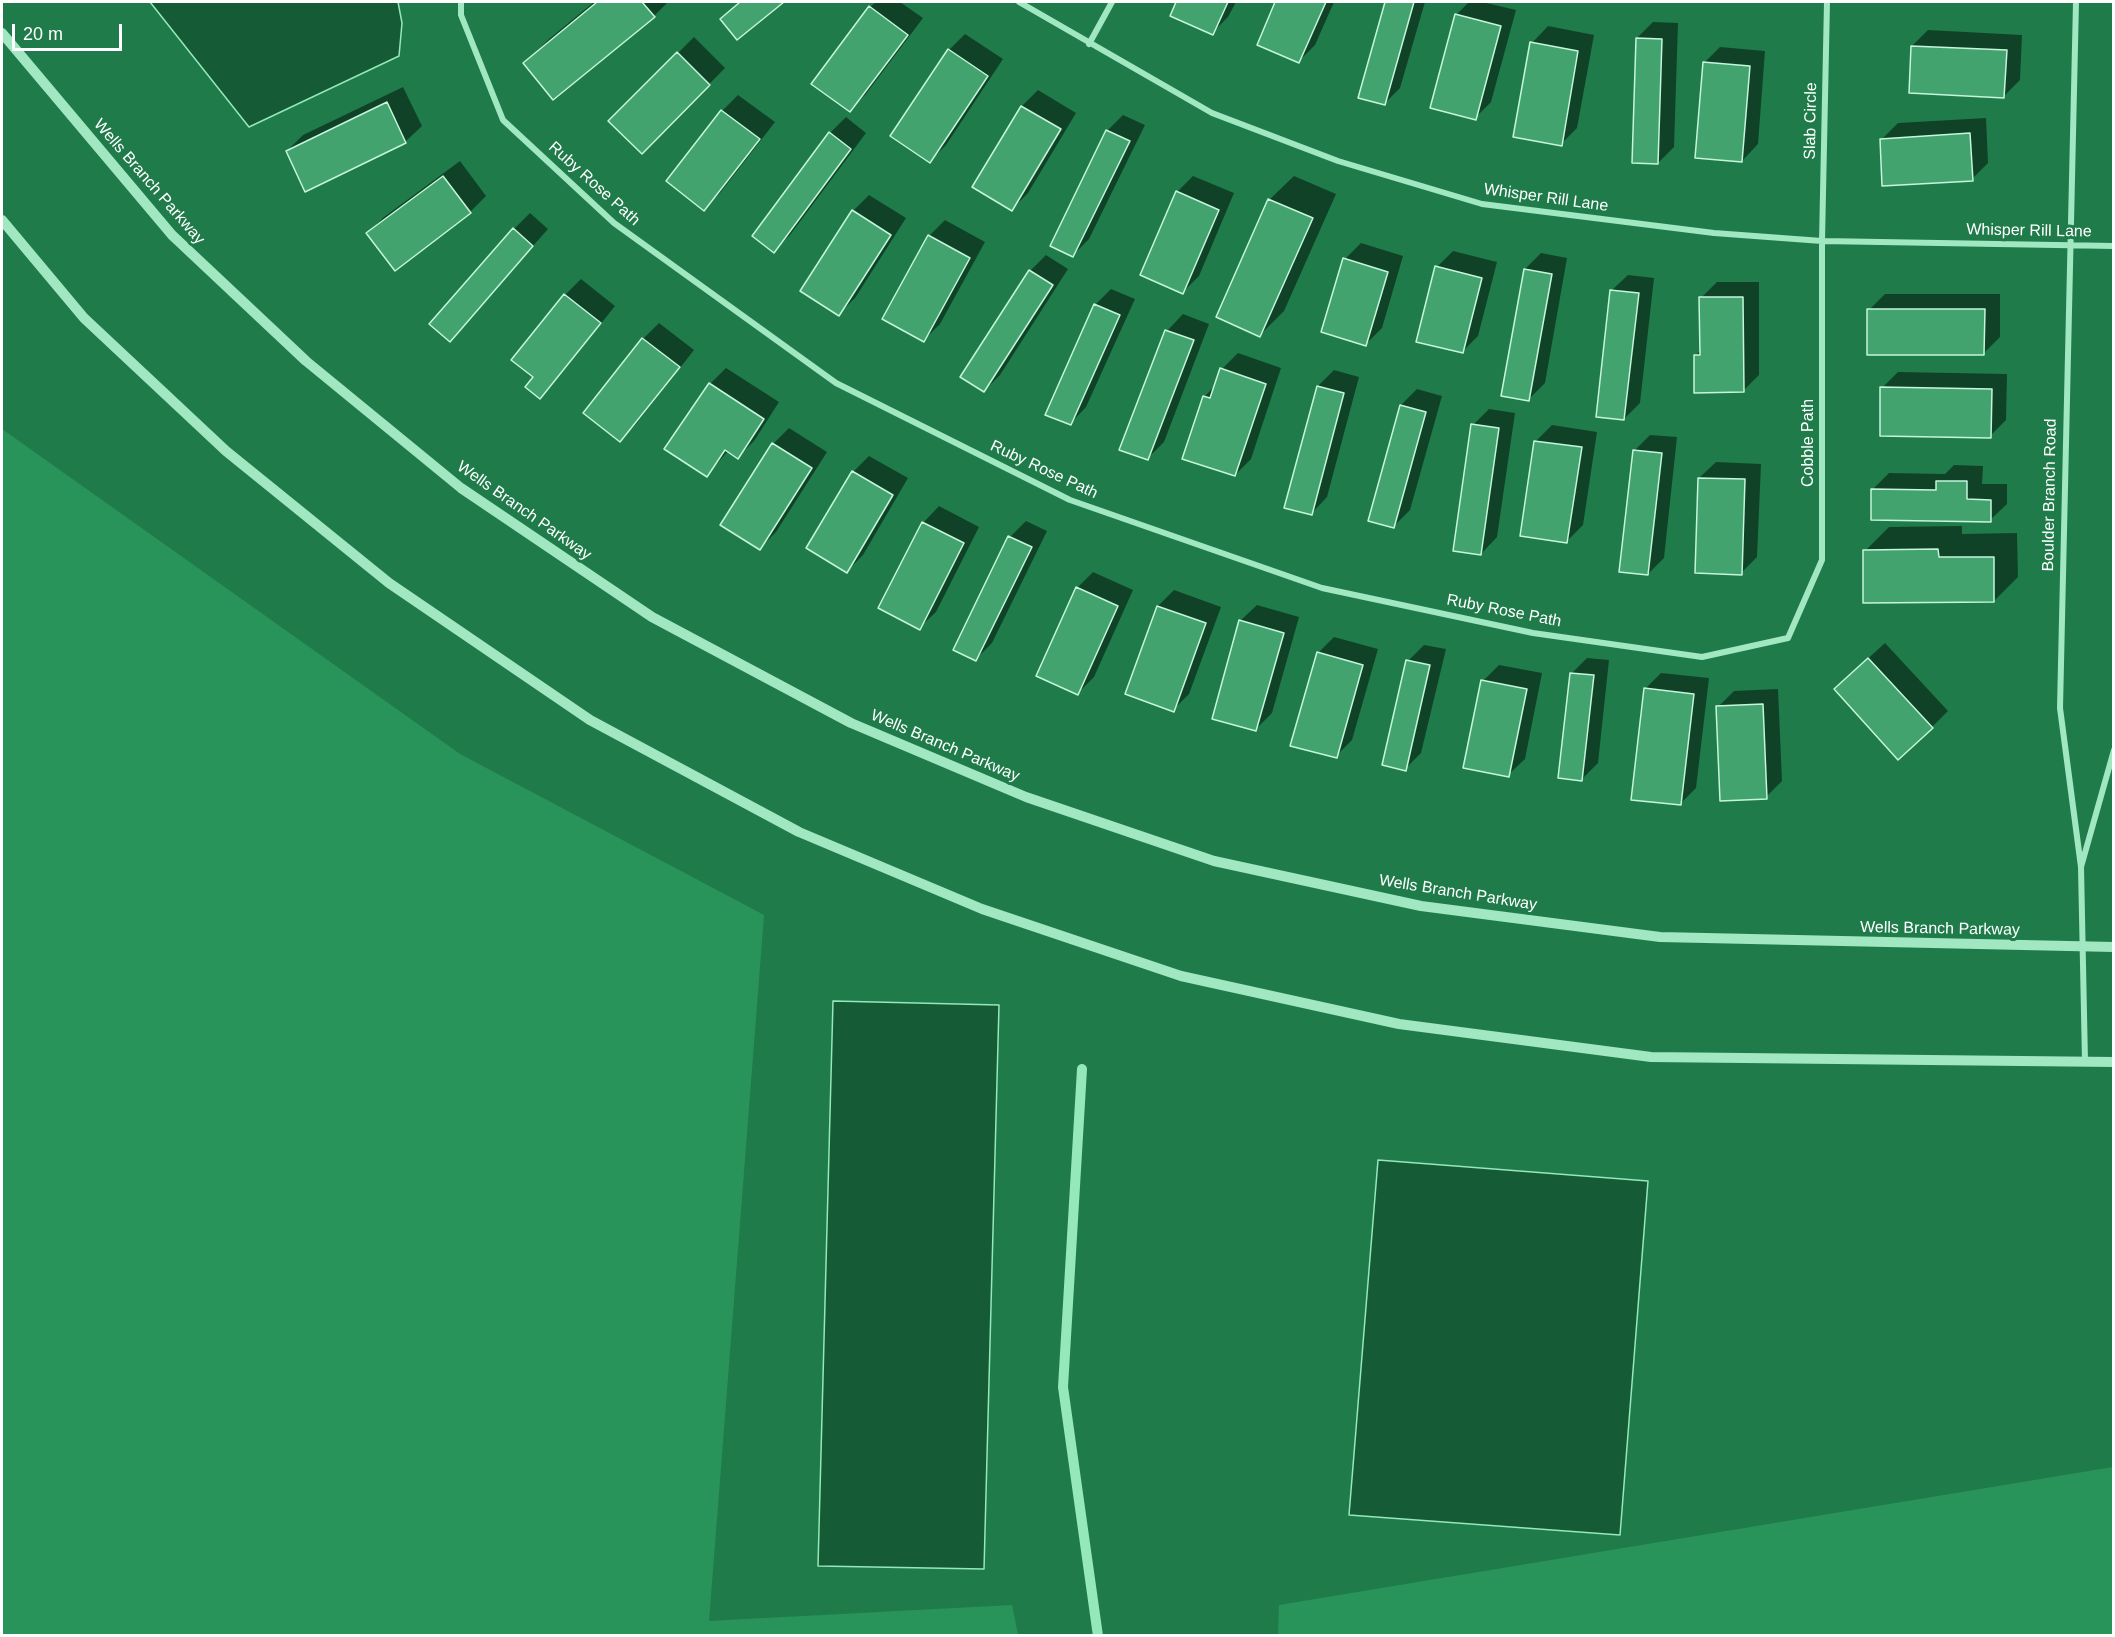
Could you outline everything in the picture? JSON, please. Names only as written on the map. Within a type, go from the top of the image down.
[{"type":"street","name":"Ruby Rose Path","points":[[462,2],[462,15],[504,120],[614,223],[836,383],[1070,500],[1322,588],[1533,633],[1702,657],[1788,638]]},
{"type":"street","name":"Whisper Rill Lane","points":[[1019,2],[1212,113],[1338,161],[1482,204],[1714,233],[1822,241],[2114,246]]},
{"type":"street","points":[[1089,44],[1112,2]]},
{"type":"street","name":"Slab Circle","points":[[1822,241],[1827,2]]},
{"type":"street","name":"Boulder Branch Road","points":[[2076,2],[2060,708],[2081,867]]},
{"type":"street","name":"Wells Branch Parkway","points":[[2,33],[172,235],[306,361],[461,488],[652,617],[851,723],[1026,797],[1214,861],[1421,906],[1660,937],[2114,947]]},
{"type":"street","points":[[2,220],[92,326],[226,452],[389,584],[590,720],[799,832],[982,909],[1181,976],[1399,1024],[1650,1057],[2114,1062]]},
{"type":"street","name":"Cobble Path","points":[[1788,638],[1822,560],[1822,241]]},
{"type":"street","points":[[2085,1062],[2081,867],[2114,750]]},
{"type":"shaded area","points":[[150,2],[398,2],[402,23],[399,56],[249,127]]},
{"type":"shaded area","points":[[2,429],[460,754],[764,915],[709,1621],[1012,1605],[1018,1635],[2,1635]]},
{"type":"shaded area","points":[[833,1001],[999,1005],[984,1569],[818,1566]]},
{"type":"shaded area","points":[[1378,1160],[1648,1181],[1620,1535],[1349,1515]]},
{"type":"shaded area","points":[[2113,1467],[2113,1635],[1278,1635],[1279,1605]]},
{"type":"building","points":[[597,2],[642,2],[655,17],[553,100],[523,63]]},
{"type":"building","points":[[740,2],[784,2],[737,40],[720,19]]},
{"type":"building","points":[[1176,2],[1228,2],[1213,35],[1170,16]]},
{"type":"building","points":[[1275,2],[1326,2],[1299,63],[1257,45]]},
{"type":"building","points":[[1385,2],[1414,2],[1385,105],[1358,98]]},
{"type":"building","points":[[869,6],[908,35],[850,112],[811,84]]},
{"type":"building","points":[[1455,14],[1501,26],[1476,120],[1430,108]]},
{"type":"building","points":[[1636,38],[1662,39],[1658,164],[1632,163]]},
{"type":"building","points":[[1530,42],[1578,51],[1562,146],[1513,137]]},
{"type":"building","points":[[1911,46],[2007,50],[2004,98],[1909,93]]},
{"type":"building","points":[[948,49],[988,76],[930,163],[890,136]]},
{"type":"building","points":[[677,52],[710,85],[642,154],[608,121]]},
{"type":"building","points":[[1703,62],[1750,66],[1742,162],[1695,158]]},
{"type":"building","points":[[387,102],[406,143],[305,192],[286,151]]},
{"type":"building","points":[[1021,106],[1061,129],[1012,211],[972,187]]},
{"type":"building","points":[[721,110],[760,139],[704,211],[666,181]]},
{"type":"building","points":[[1106,130],[1130,141],[1073,257],[1050,246]]},
{"type":"building","points":[[829,132],[851,149],[774,253],[752,236]]},
{"type":"building","points":[[1970,133],[1973,181],[1882,186],[1880,139]]},
{"type":"building","points":[[443,176],[471,213],[395,271],[366,233]]},
{"type":"building","points":[[1176,191],[1219,210],[1183,294],[1140,275]]},
{"type":"building","points":[[1268,199],[1313,218],[1260,337],[1216,317]]},
{"type":"building","points":[[852,210],[891,235],[839,316],[800,291]]},
{"type":"building","points":[[513,228],[533,246],[450,342],[429,324]]},
{"type":"building","points":[[928,235],[970,258],[924,342],[882,319]]},
{"type":"building","points":[[1343,258],[1388,272],[1366,346],[1321,332]]},
{"type":"building","points":[[1435,266],[1482,278],[1463,353],[1416,342]]},
{"type":"building","points":[[1524,269],[1552,274],[1529,401],[1501,396]]},
{"type":"building","points":[[1029,270],[1053,285],[984,392],[960,377]]},
{"type":"building","points":[[1610,290],[1639,293],[1624,420],[1596,417]]},
{"type":"building","points":[[564,294],[601,323],[540,399],[525,387],[533,377],[511,360]]},
{"type":"building","points":[[1699,297],[1743,297],[1744,392],[1694,393],[1694,355],[1700,355]]},
{"type":"building","points":[[1094,304],[1120,315],[1071,425],[1045,415]]},
{"type":"building","points":[[1867,309],[1985,309],[1984,355],[1867,355]]},
{"type":"building","points":[[1165,330],[1194,340],[1148,460],[1119,450]]},
{"type":"building","points":[[642,338],[680,367],[620,442],[583,413]]},
{"type":"building","points":[[1220,368],[1266,384],[1235,476],[1182,459],[1203,396],[1210,398]]},
{"type":"building","points":[[709,383],[764,419],[738,459],[725,450],[707,477],[664,449]]},
{"type":"building","points":[[1317,386],[1344,393],[1312,515],[1284,508]]},
{"type":"building","points":[[1880,387],[1992,389],[1991,438],[1880,436]]},
{"type":"building","points":[[1400,405],[1426,412],[1394,528],[1368,521]]},
{"type":"building","points":[[1471,424],[1499,428],[1481,555],[1453,551]]},
{"type":"building","points":[[1534,441],[1582,447],[1567,543],[1520,536]]},
{"type":"building","points":[[772,443],[812,468],[760,550],[720,525]]},
{"type":"building","points":[[1633,450],[1662,453],[1648,575],[1619,572]]},
{"type":"building","points":[[852,471],[893,495],[847,573],[806,548]]},
{"type":"building","points":[[1698,478],[1745,479],[1742,575],[1695,573]]},
{"type":"building","points":[[1936,481],[1967,481],[1967,499],[1991,500],[1991,522],[1871,520],[1871,489],[1936,490]]},
{"type":"building","points":[[922,522],[964,543],[920,630],[878,608]]},
{"type":"building","points":[[1008,536],[1032,547],[976,661],[953,650]]},
{"type":"building","points":[[1938,549],[1939,557],[1994,557],[1994,602],[1863,603],[1863,550]]},
{"type":"building","points":[[1076,587],[1118,606],[1078,695],[1036,676]]},
{"type":"building","points":[[1157,606],[1206,623],[1174,712],[1125,694]]},
{"type":"building","points":[[1239,620],[1284,633],[1256,731],[1212,719]]},
{"type":"building","points":[[1317,652],[1363,665],[1337,758],[1290,746]]},
{"type":"building","points":[[1868,658],[1933,728],[1898,760],[1834,689]]},
{"type":"building","points":[[1406,660],[1430,665],[1406,771],[1382,765]]},
{"type":"building","points":[[1570,673],[1594,675],[1582,781],[1558,778]]},
{"type":"building","points":[[1481,680],[1527,689],[1509,777],[1463,768]]},
{"type":"building","points":[[1644,688],[1694,694],[1681,805],[1631,800]]},
{"type":"building","points":[[1763,704],[1767,799],[1720,801],[1716,706]]},
{"type":"waterway","points":[[1082,1069],[1063,1387],[1098,1636]]}]
